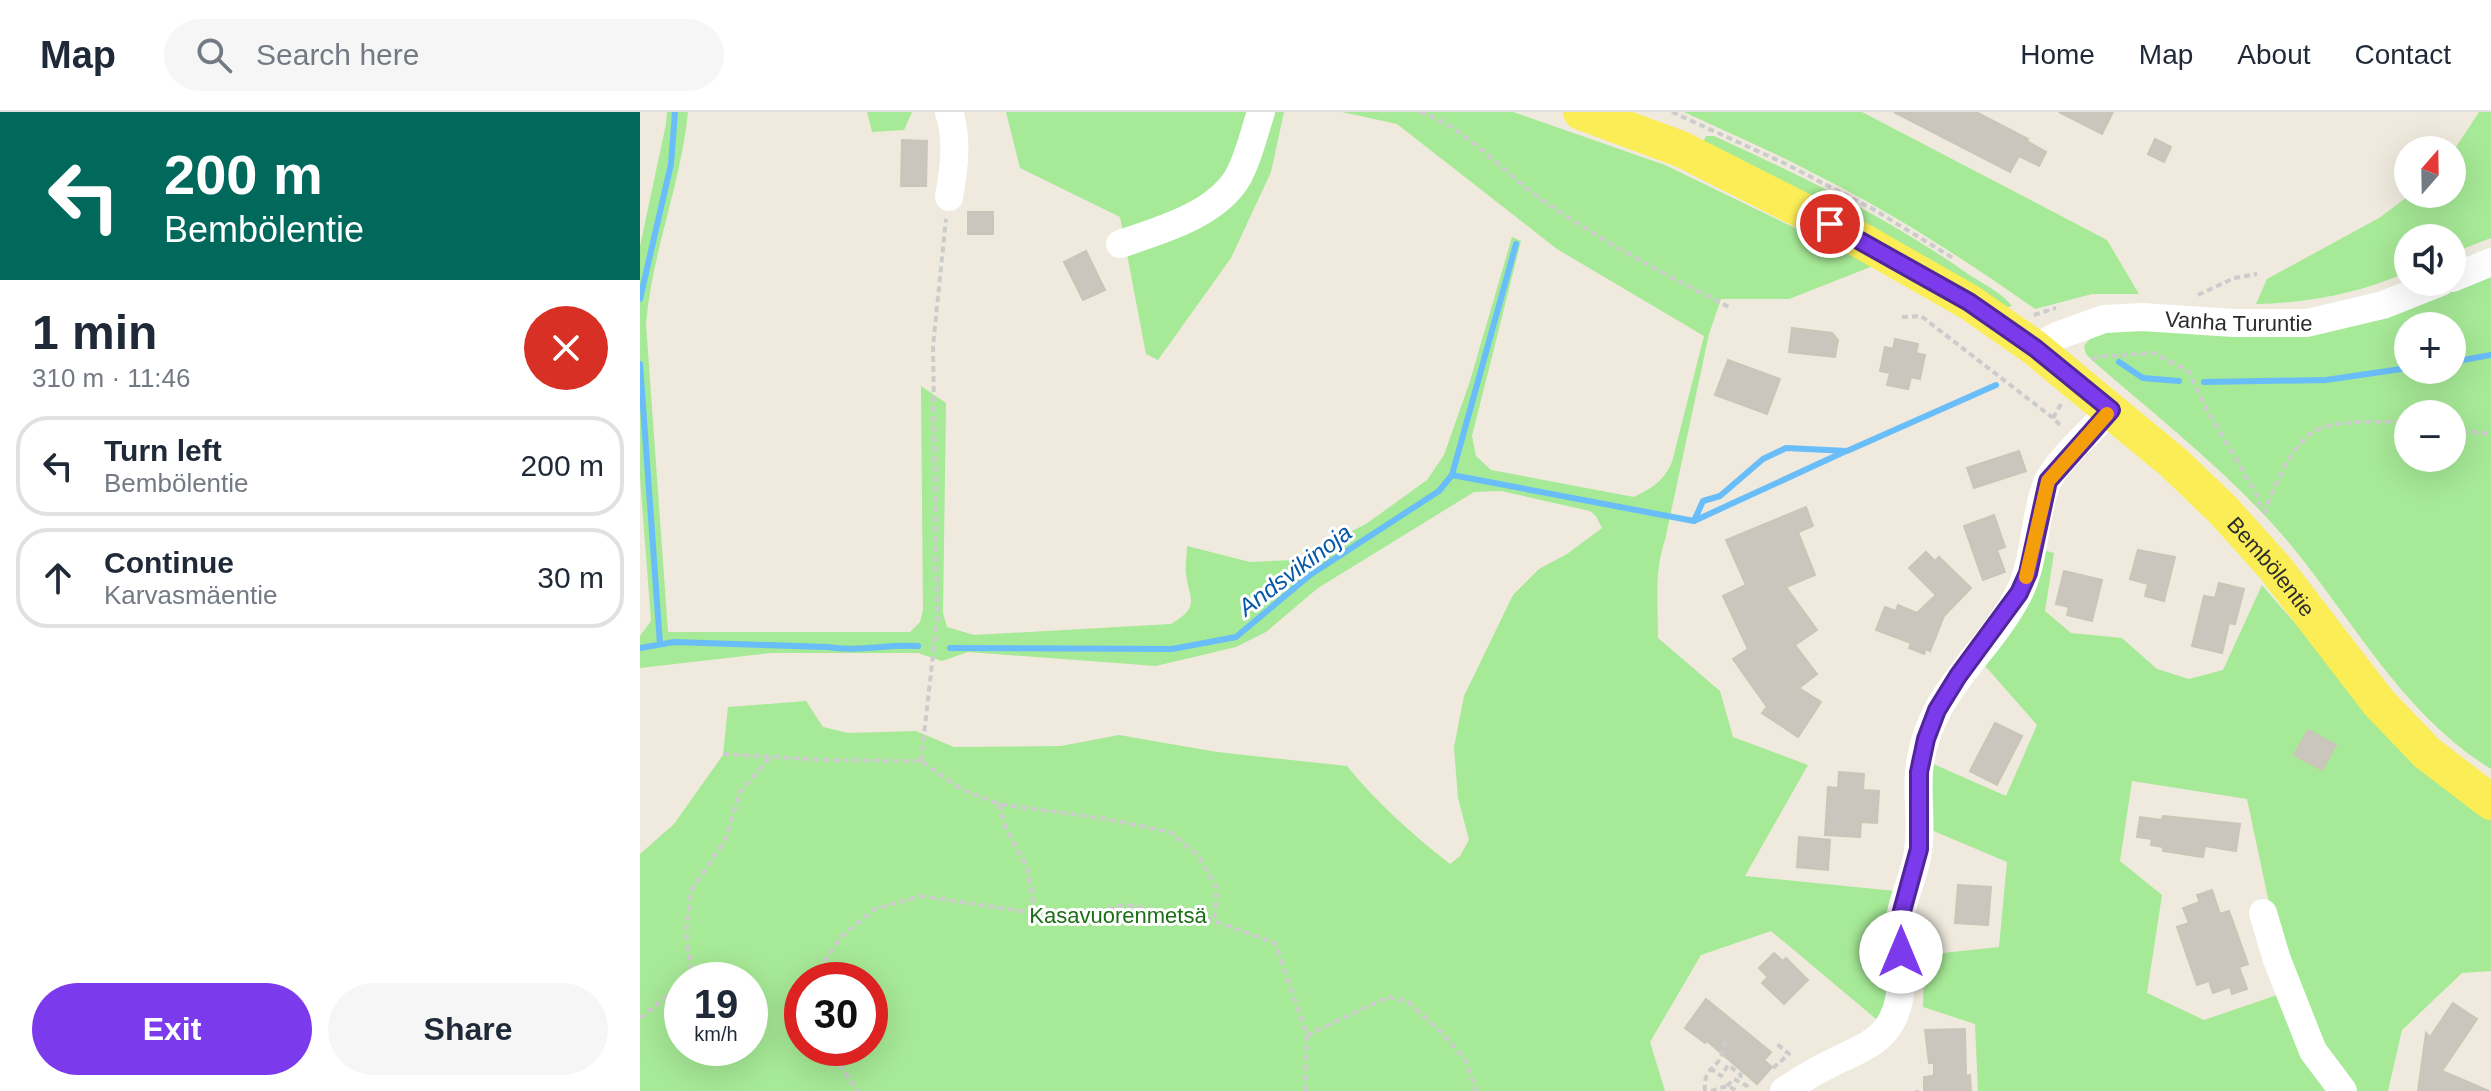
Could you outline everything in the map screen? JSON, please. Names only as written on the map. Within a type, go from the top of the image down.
[{"type":"main road","name":"Bembölentie","points":[[1581,112],[1681,149],[1853,236],[1969,302],[2035,348],[2174,463],[2223,510],[2276,569],[2379,703],[2427,753],[2491,802]]},
{"type":"street","points":[[949,112],[954,141],[949,197]]},
{"type":"street","points":[[1120,244],[1194,214],[1221,196],[1237,178],[1261,112]]},
{"type":"street","points":[[2466,272],[2491,262]]},
{"type":"street","name":"Vanha Turuntie","points":[[2035,348],[2057,336],[2104,319],[2142,317],[2234,323],[2307,323],[2383,305],[2406,296]]},
{"type":"street","points":[[1784,1091],[1825,1066],[1870,1045],[1894,1017],[1901,983],[1899,928],[1919,849],[1919,772],[1926,739],[1937,710],[1958,676],[2019,593],[2028,573],[2048,481],[2111,410]]},
{"type":"street","points":[[2263,913],[2277,960],[2313,1051],[2343,1091]]},
{"type":"path","points":[[1420,112],[1442,119],[1534,194],[1638,261],[1729,307]]},
{"type":"path","points":[[921,761],[937,620],[933,346],[949,197]]},
{"type":"path","points":[[2192,298],[2234,278],[2257,274]]},
{"type":"path","points":[[1902,317],[1921,316],[2053,418],[2080,444]]},
{"type":"path","points":[[2092,361],[2096,357],[2154,353],[2188,371],[2220,434],[2258,497],[2262,520],[2281,470],[2312,433],[2332,425],[2394,423]]},
{"type":"path","points":[[2053,418],[2065,394]]},
{"type":"path","points":[[2466,431],[2491,434]]},
{"type":"path","points":[[723,754],[921,761],[961,789],[999,804],[1106,819],[1170,832],[1198,855],[1217,888],[1214,921]]},
{"type":"path","points":[[640,1018],[664,999],[691,970],[686,934],[691,891],[725,840],[740,792],[770,757]]},
{"type":"path","points":[[999,804],[1006,829],[1027,867],[1035,913]]},
{"type":"path","points":[[824,962],[841,937],[875,909],[921,896],[1035,913],[1091,912],[1126,905],[1214,921],[1275,943],[1307,1035],[1305,1091]]},
{"type":"path","points":[[1307,1035],[1388,997],[1408,1002],[1441,1032],[1466,1061],[1476,1091]]},
{"type":"path","points":[[1726,1041],[1722,1054],[1705,1074],[1708,1091],[1727,1086],[1741,1076]]},
{"type":"path","points":[[1776,1043],[1789,1054]]},
{"type":"path","points":[[1710,1068],[1721,1076],[1728,1065],[1741,1076],[1748,1090]]},
{"type":"path","points":[[841,1066],[858,1091]]},
{"type":"path","points":[[1748,1090],[1753,1080]]},
{"type":"path","points":[[1727,1086],[1738,1091]]},
{"type":"green space","name":"Kasavuorenmetsä","points":[[667,112],[688,112],[654,271],[646,324],[668,632],[910,632],[920,622],[923,610],[921,386],[946,403],[943,613],[947,627],[974,635],[1171,624],[1190,608],[1187,546],[1250,562],[1294,560],[1366,524],[1427,480],[1444,455],[1470,381],[1512,237],[1521,241],[1472,436],[1476,456],[1491,470],[1634,497],[1657,483],[1672,462],[1704,336],[1557,249],[1397,124],[1342,112],[1513,112],[1665,165],[1873,266],[1789,299],[1721,299],[1709,334],[1662,552],[1657,601],[1658,638],[1720,691],[1733,737],[1808,765],[1745,876],[1895,891],[1896,969],[1882,1024],[1771,931],[1701,955],[1650,1042],[1665,1091],[640,1091],[640,854],[674,824],[723,755],[728,707],[806,701],[823,727],[848,733],[916,731],[954,747],[1061,746],[1119,735],[1217,752],[1347,766],[1396,818],[1450,864],[1460,856],[1469,840],[1458,798],[1454,747],[1464,696],[1513,595],[1539,569],[1567,554],[1602,528],[1590,511],[1501,491],[1474,492],[1318,588],[1266,632],[1236,647],[1156,666],[968,652],[942,661],[918,653],[771,653],[640,668],[640,636],[651,621],[640,477],[640,246]]},
{"type":"green space","points":[[867,112],[912,112],[904,130],[872,132]]},
{"type":"green space","points":[[1006,112],[1284,112],[1271,172],[1231,258],[1158,360],[1146,354],[1120,217],[1020,168]]},
{"type":"green space","points":[[1684,112],[1862,112],[2107,240],[2139,294],[2092,294],[2035,309],[1898,219],[1780,156]]},
{"type":"green space","points":[[2479,112],[2491,112],[2491,238],[2466,248],[2466,224],[2394,224],[2394,277],[2334,296],[2256,304],[2267,279],[2394,207],[2466,208],[2466,136],[2463,136]]},
{"type":"green space","points":[[1706,136],[1714,136],[1780,167],[1876,216],[1992,288],[2012,306],[2003,308],[1701,147]]},
{"type":"green space","points":[[2491,270],[2491,769],[2460,747],[2406,695],[2290,544],[2245,496],[2196,449],[2086,354],[2084,346],[2092,336],[2121,329],[2252,334],[2394,296],[2466,296],[2466,277]]},
{"type":"green space","points":[[2043,550],[2054,553],[2045,611],[2071,633],[2122,638],[2157,669],[2189,679],[2223,670],[2262,585],[2344,676],[2491,818],[2491,971],[2462,973],[2402,1030],[2388,1091],[2349,1091],[2316,1043],[2272,917],[2247,799],[2132,781],[2120,861],[2162,895],[2147,993],[2204,1020],[2283,993],[2334,1091],[1978,1091],[1975,1024],[1923,1007],[1924,955],[1999,947],[2007,862],[1929,829],[1931,763],[2006,796],[2037,725],[1979,659]]},
{"type":"building","points":[[1894,112],[1976,112],[2046,152],[2039,166],[2019,156],[2010,172]]},
{"type":"building","points":[[2059,112],[2113,112],[2102,134]]},
{"type":"building","points":[[2155,139],[2171,147],[2164,162],[2148,154]]},
{"type":"building","points":[[902,140],[927,141],[926,186],[901,186]]},
{"type":"building","points":[[968,212],[993,212],[993,234],[968,234]]},
{"type":"building","points":[[1086,251],[1105,290],[1083,300],[1064,262]]},
{"type":"building","points":[[1792,328],[1832,333],[1838,340],[1835,357],[1789,352]]},
{"type":"building","points":[[1895,339],[1918,344],[1916,353],[1925,355],[1920,379],[1911,377],[1908,389],[1887,385],[1890,373],[1880,371],[1885,347],[1893,349]]},
{"type":"building","points":[[1728,360],[1780,379],[1767,414],[1715,395]]},
{"type":"building","points":[[2019,451],[2026,471],[1974,488],[1967,468]]},
{"type":"building","points":[[1806,507],[1813,526],[1798,532],[1815,575],[1786,587],[1817,630],[1795,645],[1817,674],[1799,688],[1821,702],[1798,737],[1762,713],[1767,707],[1733,659],[1748,649],[1723,596],[1746,585],[1726,540]]},
{"type":"building","points":[[1994,515],[2005,547],[1997,550],[2005,572],[1983,580],[1964,526]]},
{"type":"building","points":[[2138,550],[2175,557],[2164,601],[2145,596],[2148,584],[2130,579]]},
{"type":"building","points":[[1926,552],[1935,561],[1939,557],[1971,588],[1944,616],[1930,651],[1926,649],[1924,654],[1909,648],[1911,643],[1876,630],[1885,607],[1896,611],[1898,605],[1917,613],[1936,595],[1909,568]]},
{"type":"building","points":[[2064,571],[2102,580],[2092,621],[2067,615],[2069,607],[2056,604]]},
{"type":"building","points":[[2219,583],[2244,589],[2235,624],[2229,623],[2222,653],[2192,646],[2204,596],[2215,598]]},
{"type":"building","points":[[1995,723],[2022,736],[1997,785],[1970,771]]},
{"type":"building","points":[[2308,730],[2336,745],[2322,770],[2294,755]]},
{"type":"building","points":[[1839,772],[1864,774],[1863,790],[1879,791],[1877,823],[1861,822],[1860,837],[1825,835],[1828,787],[1838,788]]},
{"type":"building","points":[[2163,816],[2240,824],[2236,851],[2205,846],[2203,857],[2163,851],[2163,847],[2151,845],[2152,839],[2137,837],[2140,817],[2162,820]]},
{"type":"building","points":[[1799,837],[1830,840],[1828,870],[1797,867]]},
{"type":"building","points":[[1958,885],[1991,887],[1988,925],[1955,923]]},
{"type":"building","points":[[2212,890],[2220,914],[2229,911],[2248,964],[2239,967],[2247,989],[2232,994],[2230,987],[2213,993],[2209,981],[2197,985],[2177,927],[2189,923],[2183,908],[2200,902],[2197,895]]},
{"type":"building","points":[[1774,953],[1783,961],[1786,958],[1808,980],[1784,1004],[1762,983],[1768,977],[1759,968]]},
{"type":"building","points":[[1706,999],[1771,1052],[1764,1060],[1772,1067],[1757,1084],[1707,1041],[1705,1043],[1685,1028]]},
{"type":"building","points":[[2453,1003],[2477,1019],[2442,1071],[2489,1091],[2418,1091],[2426,1033],[2430,1037]]},
{"type":"building","points":[[1965,1029],[1966,1076],[1970,1075],[1971,1091],[1924,1091],[1924,1077],[1938,1075],[1934,1075],[1934,1063],[1929,1063],[1925,1030]]},
{"type":"waterway","points":[[640,299],[671,164],[675,112]]},
{"type":"waterway","name":"Andsvikinoja","points":[[950,648],[1172,649],[1236,637],[1310,575],[1439,491],[1452,475],[1516,244]]},
{"type":"waterway","points":[[2466,359],[2491,355]]},
{"type":"waterway","points":[[2119,362],[2143,378],[2179,381]]},
{"type":"waterway","points":[[640,364],[660,644]]},
{"type":"waterway","points":[[2204,382],[2326,380],[2394,370]]},
{"type":"waterway","points":[[1452,475],[1694,521],[1703,501],[1720,496],[1763,459],[1786,448],[1847,451],[1996,385]]},
{"type":"waterway","points":[[1694,521],[1844,452]]},
{"type":"waterway","name":"Andsvikinoja","points":[[640,648],[674,642],[851,649],[918,646]]},
{"type":"slow traffic","points":[[2026,577],[2048,481],[2107,414]]},
{"type":"route","points":[[1830,224],[1969,302],[2035,348],[2111,410],[2048,481],[2028,573],[2019,593],[1937,710],[1926,739],[1919,772],[1919,849],[1899,928],[1901,952]]}]
